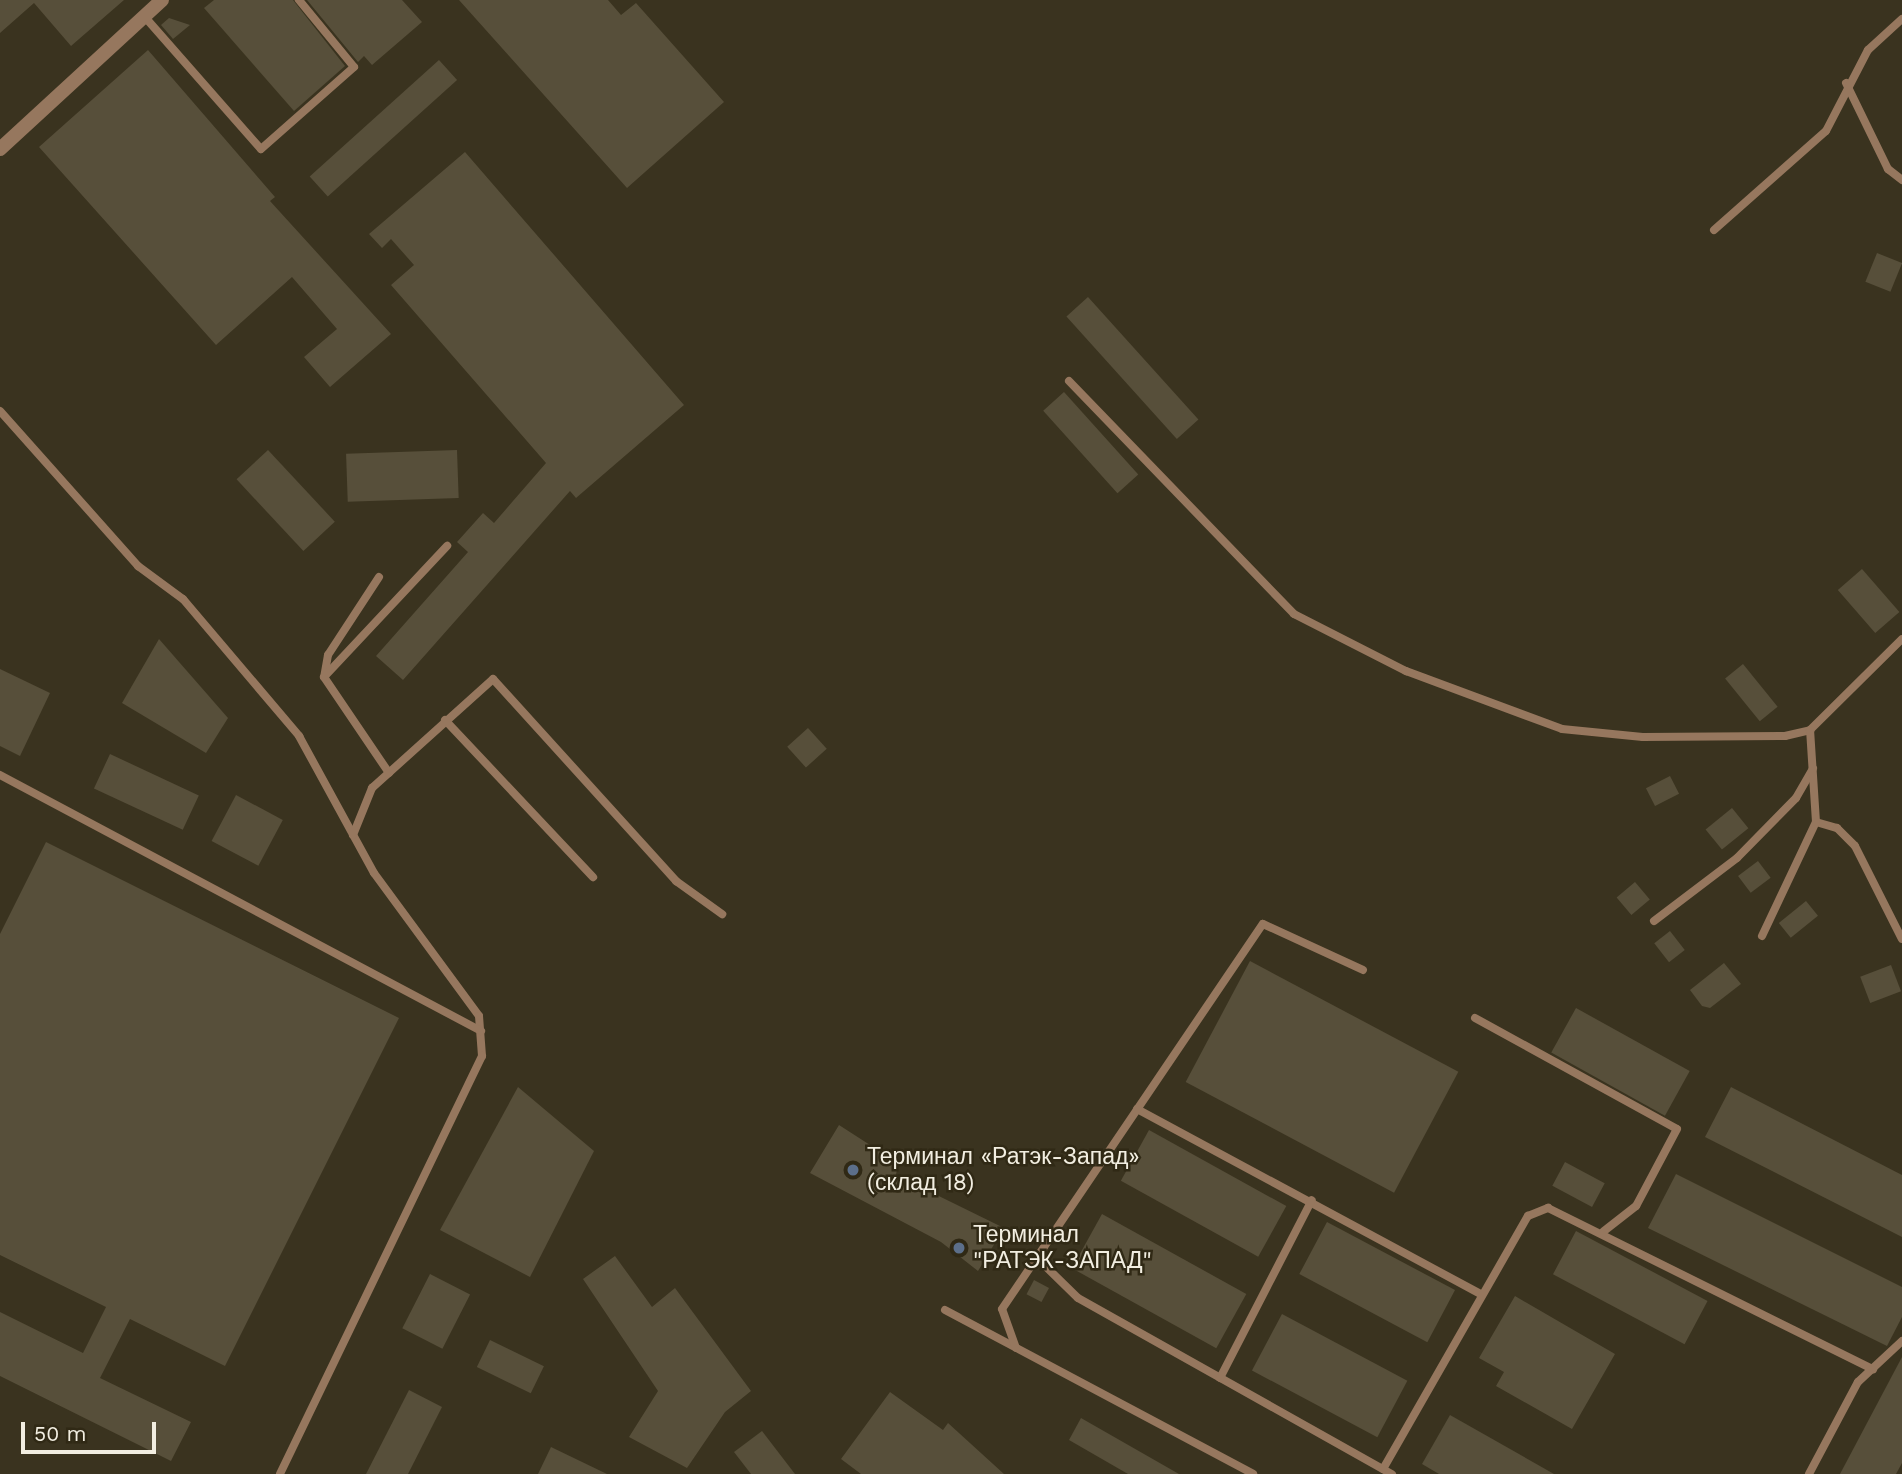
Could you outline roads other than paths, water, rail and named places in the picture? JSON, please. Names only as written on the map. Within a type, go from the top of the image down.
[{"type":"street","points":[[0,149],[162,0]]},
{"type":"lane","points":[[144,16],[261,149],[355,67],[299,0]]},
{"type":"lane","points":[[1714,230],[1826,131],[1846,83],[1868,50],[1902,19]]},
{"type":"lane","points":[[1846,83],[1888,169],[1902,180]]},
{"type":"lane","points":[[1069,381],[1294,614],[1406,671],[1562,729],[1643,737],[1784,736],[1810,730],[1902,639]]},
{"type":"lane","points":[[0,411],[138,566],[183,599],[299,736],[374,873],[480,1016],[482,1056],[280,1474]]},
{"type":"lane","points":[[324,677],[447,546]]},
{"type":"lane","points":[[379,577],[328,655],[324,677],[389,773]]},
{"type":"lane","points":[[353,835],[369,793],[445,720],[493,679],[676,881],[722,914]]},
{"type":"lane","points":[[445,720],[593,877]]},
{"type":"lane","points":[[1762,936],[1816,822],[1810,730]]},
{"type":"lane","points":[[1654,921],[1737,858],[1796,798],[1812,768]]},
{"type":"lane","points":[[0,775],[481,1031]]},
{"type":"lane","points":[[1816,822],[1837,828],[1855,846],[1902,939]]},
{"type":"lane","points":[[1016,1348],[1002,1309],[1263,924],[1363,971]]},
{"type":"lane","points":[[1475,1018],[1677,1129],[1636,1206],[1604,1231]]},
{"type":"lane","points":[[1138,1109],[1312,1200],[1481,1294]]},
{"type":"lane","points":[[1220,1378],[1312,1200]]},
{"type":"lane","points":[[1382,1469],[1528,1216],[1548,1208],[1604,1231],[1872,1369]]},
{"type":"lane","points":[[1037,1258],[1078,1298],[1392,1474]]},
{"type":"lane","points":[[945,1310],[1253,1474]]},
{"type":"lane","points":[[1809,1474],[1858,1382],[1902,1341]]},
{"type":"place","name":"Терминал «Ратэк-Запад» (склад 18)","points":[[853,1170]]},
{"type":"place","name":"Терминал \"РАТЭК-ЗАПАД\"","points":[[959,1248]]}]
